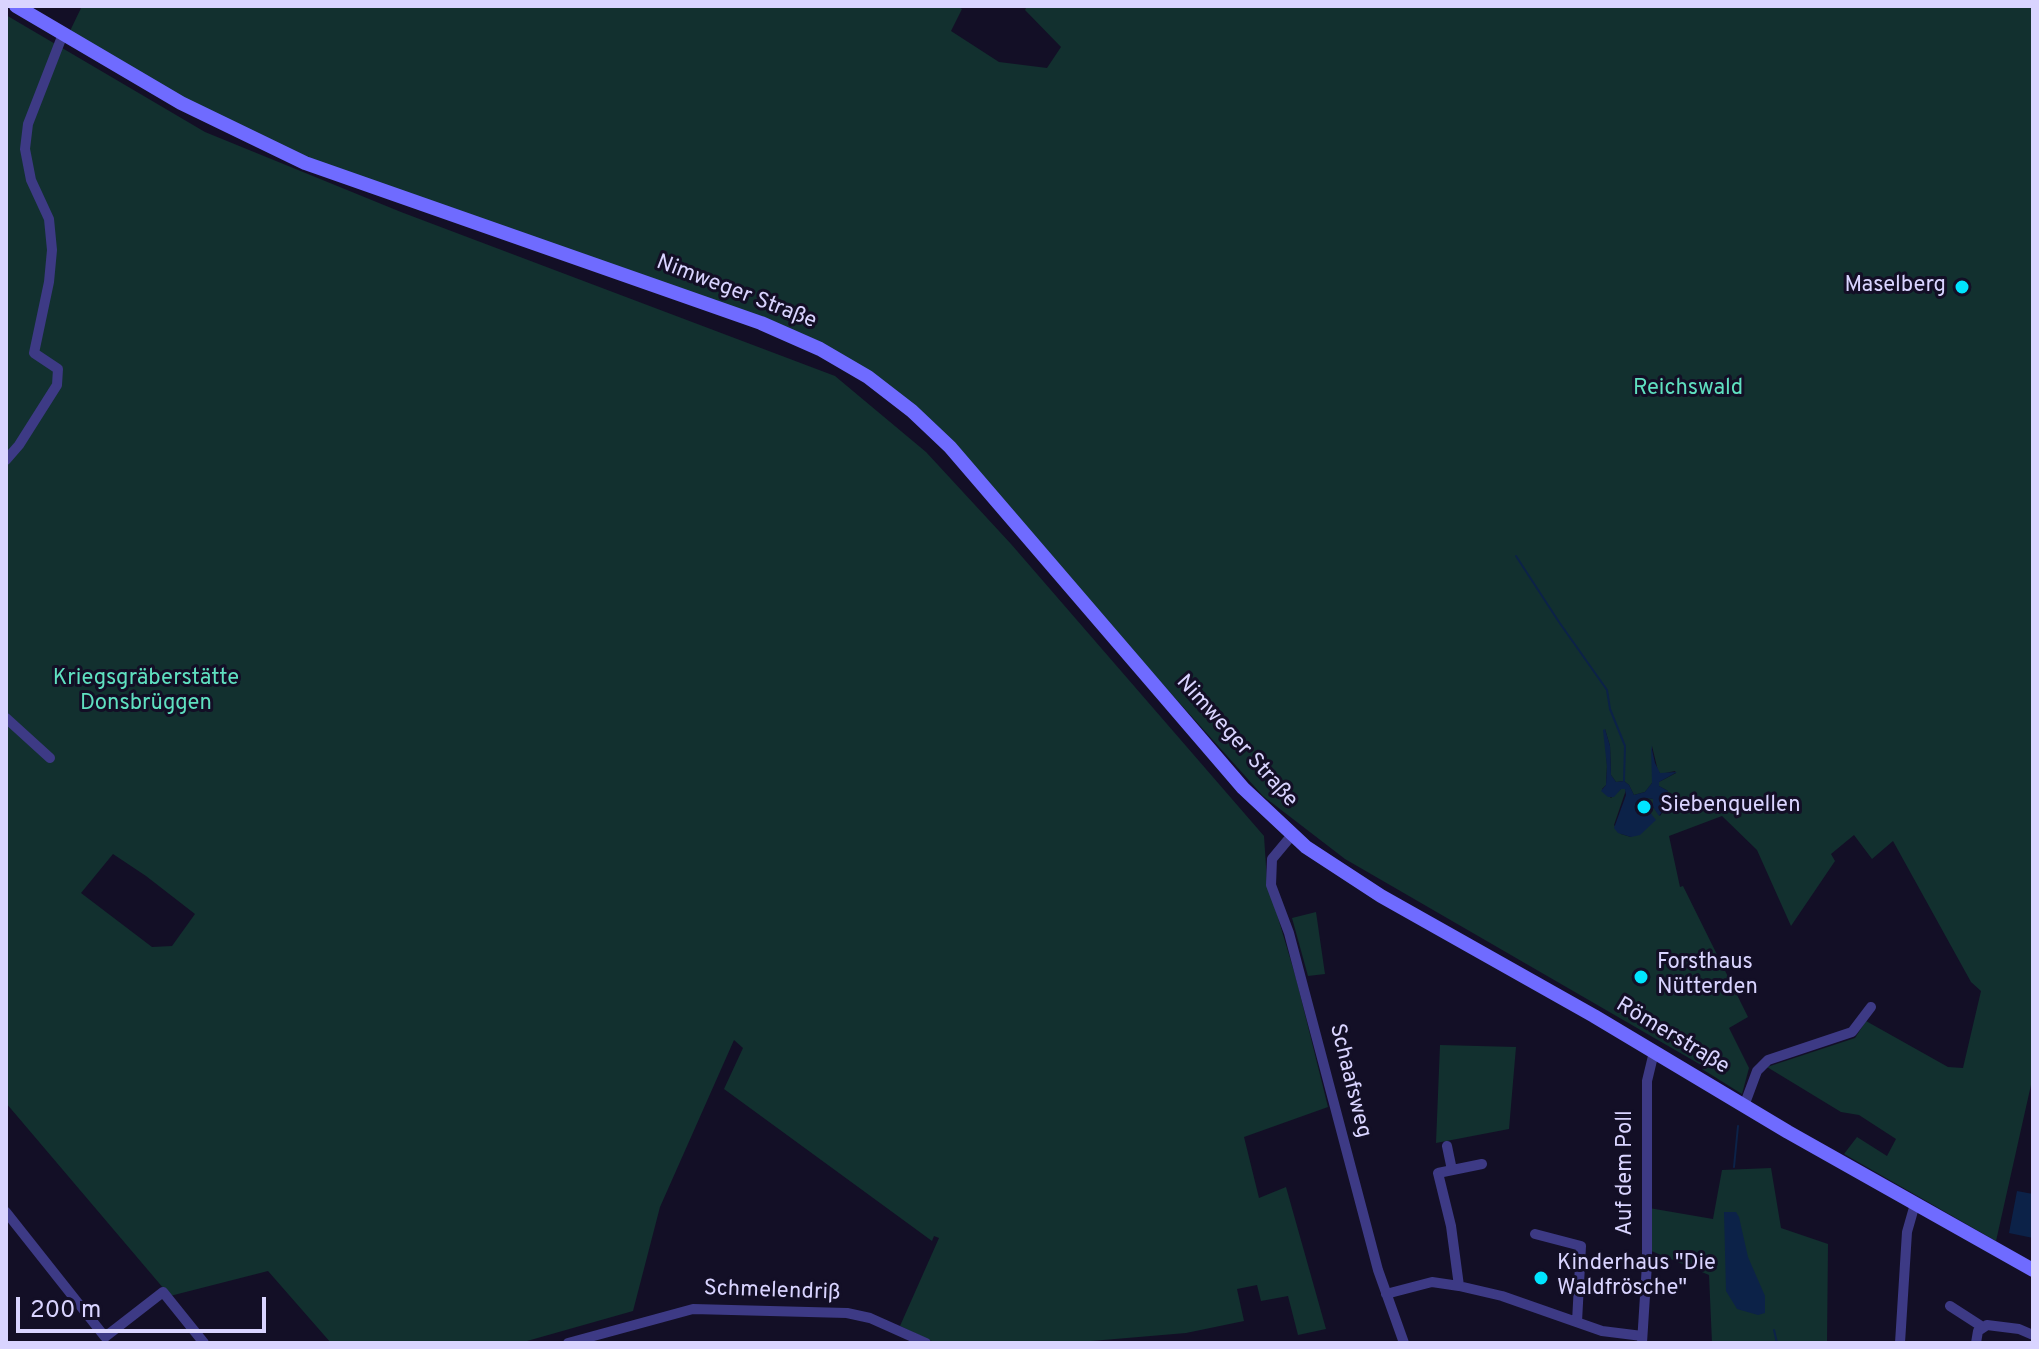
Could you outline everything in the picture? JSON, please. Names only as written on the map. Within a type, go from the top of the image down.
[{"type":"main road","name":"Nimweger Straße","points":[[16,6],[213,121],[305,163],[761,323],[820,349],[868,377],[912,411],[950,447],[1243,788],[1292,835]]},
{"type":"main road","name":"Römerstraße","points":[[1292,835],[1371,891],[2033,1270]]},
{"type":"street","points":[[6,460],[57,385],[58,369],[34,353],[49,282],[52,250],[49,219],[31,180],[25,149],[28,124],[63,34]]},
{"type":"street","points":[[6,718],[50,758]]},
{"type":"street","name":"Schaafsweg","points":[[1292,835],[1272,859],[1271,885],[1289,933],[1361,1210],[1404,1343]]},
{"type":"street","points":[[1744,1106],[1757,1071],[1768,1060],[1852,1032],[1871,1007]]},
{"type":"street","name":"Auf dem Poll","points":[[1642,1339],[1647,1264],[1647,1081],[1654,1052]]},
{"type":"street","points":[[1447,1146],[1452,1170]]},
{"type":"street","points":[[1459,1286],[1451,1226],[1438,1173],[1482,1164]]},
{"type":"street","points":[[1900,1343],[1907,1232],[1915,1204]]},
{"type":"street","points":[[6,1212],[105,1337],[163,1292],[204,1343]]},
{"type":"street","points":[[1535,1234],[1581,1246],[1577,1322]]},
{"type":"street","points":[[1386,1294],[1432,1282],[1459,1286],[1502,1296],[1602,1331],[1642,1339]]},
{"type":"street","points":[[1950,1306],[1981,1326],[2019,1329],[2033,1335]]},
{"type":"street","name":"Schmelendriß","points":[[568,1343],[693,1309],[847,1313],[870,1318],[926,1343]]},
{"type":"street","points":[[1976,1343],[1981,1326]]},
{"type":"green space","name":"Reichswald","points":[[82,6],[957,6],[962,9],[951,31],[999,62],[1047,68],[1061,47],[1025,10],[1027,6],[2033,6],[2033,1076],[1996,1241],[1844,1154],[1857,1137],[1887,1156],[1896,1139],[1859,1115],[1841,1112],[1767,1067],[1855,1038],[1866,1021],[1948,1067],[1963,1068],[1981,991],[1971,982],[1893,841],[1872,859],[1854,835],[1831,854],[1835,861],[1791,926],[1757,850],[1722,816],[1669,836],[1680,887],[1683,886],[1748,1017],[1729,1028],[1749,1068],[1742,1094],[1702,1069],[1701,1065],[1345,859],[1263,796],[950,447],[820,349],[400,197],[213,121],[70,31]],"holes":[[[1605,729],[1610,746],[1611,775],[1616,782],[1624,781],[1629,785],[1634,795],[1645,792],[1652,783],[1652,746],[1658,771],[1661,774],[1676,773],[1659,782],[1659,786],[1668,791],[1666,798],[1659,798],[1667,806],[1660,816],[1653,807],[1653,799],[1643,801],[1642,804],[1648,808],[1631,837],[1621,834],[1614,825],[1626,790],[1623,787],[1611,798],[1602,789],[1606,785],[1607,766]]]},
{"type":"green space","name":"Kriegsgräberstätte Donsbrüggen","points":[[6,15],[205,132],[401,212],[835,376],[926,452],[1011,544],[1264,836],[1267,881],[1296,978],[1328,1107],[1244,1137],[1259,1198],[1286,1187],[1326,1329],[1298,1335],[1288,1296],[1261,1301],[1257,1285],[1237,1289],[1244,1321],[1186,1333],[1068,1343],[936,1343],[900,1326],[939,1238],[934,1236],[932,1241],[724,1089],[743,1048],[734,1040],[660,1207],[633,1311],[520,1343],[331,1343],[268,1271],[170,1296],[6,1103]],"holes":[[[113,854],[195,914],[172,946],[152,947],[81,893]]]},
{"type":"green space","points":[[1316,912],[1325,974],[1308,976],[1292,918]]},
{"type":"green space","points":[[1440,1045],[1516,1047],[1509,1129],[1436,1143]]},
{"type":"green space","points":[[1771,1168],[1781,1228],[1828,1244],[1827,1343],[1712,1343],[1709,1275],[1649,1250],[1649,1208],[1713,1219],[1722,1170]]},
{"type":"water","points":[[1605,729],[1610,746],[1611,775],[1616,782],[1624,781],[1629,785],[1634,795],[1645,792],[1652,783],[1651,745],[1660,773],[1677,772],[1659,782],[1659,786],[1668,791],[1667,798],[1660,798],[1667,805],[1659,816],[1653,807],[1653,799],[1642,802],[1656,820],[1640,835],[1631,837],[1618,833],[1614,828],[1626,795],[1625,789],[1614,797],[1608,797],[1601,791],[1606,785]]},
{"type":"water","points":[[2017,1191],[2033,1194],[2033,1238],[2009,1233]]},
{"type":"water","points":[[1724,1212],[1736,1212],[1739,1217],[1748,1257],[1765,1296],[1765,1313],[1758,1315],[1737,1309],[1726,1291]]},
{"type":"waterway","points":[[1516,556],[1607,690],[1610,709],[1625,746],[1624,781]]},
{"type":"waterway","points":[[1734,1167],[1738,1126]]},
{"type":"waterway","points":[[1774,1330],[1777,1343]]},
{"type":"place","name":"Maselberg","points":[[1962,287]]},
{"type":"place","name":"Siebenquellen","points":[[1644,807]]},
{"type":"place","name":"Forsthaus Nütterden","points":[[1641,977]]},
{"type":"place","name":"Kinderhaus \"Die Waldfrösche\"","points":[[1541,1278]]}]
